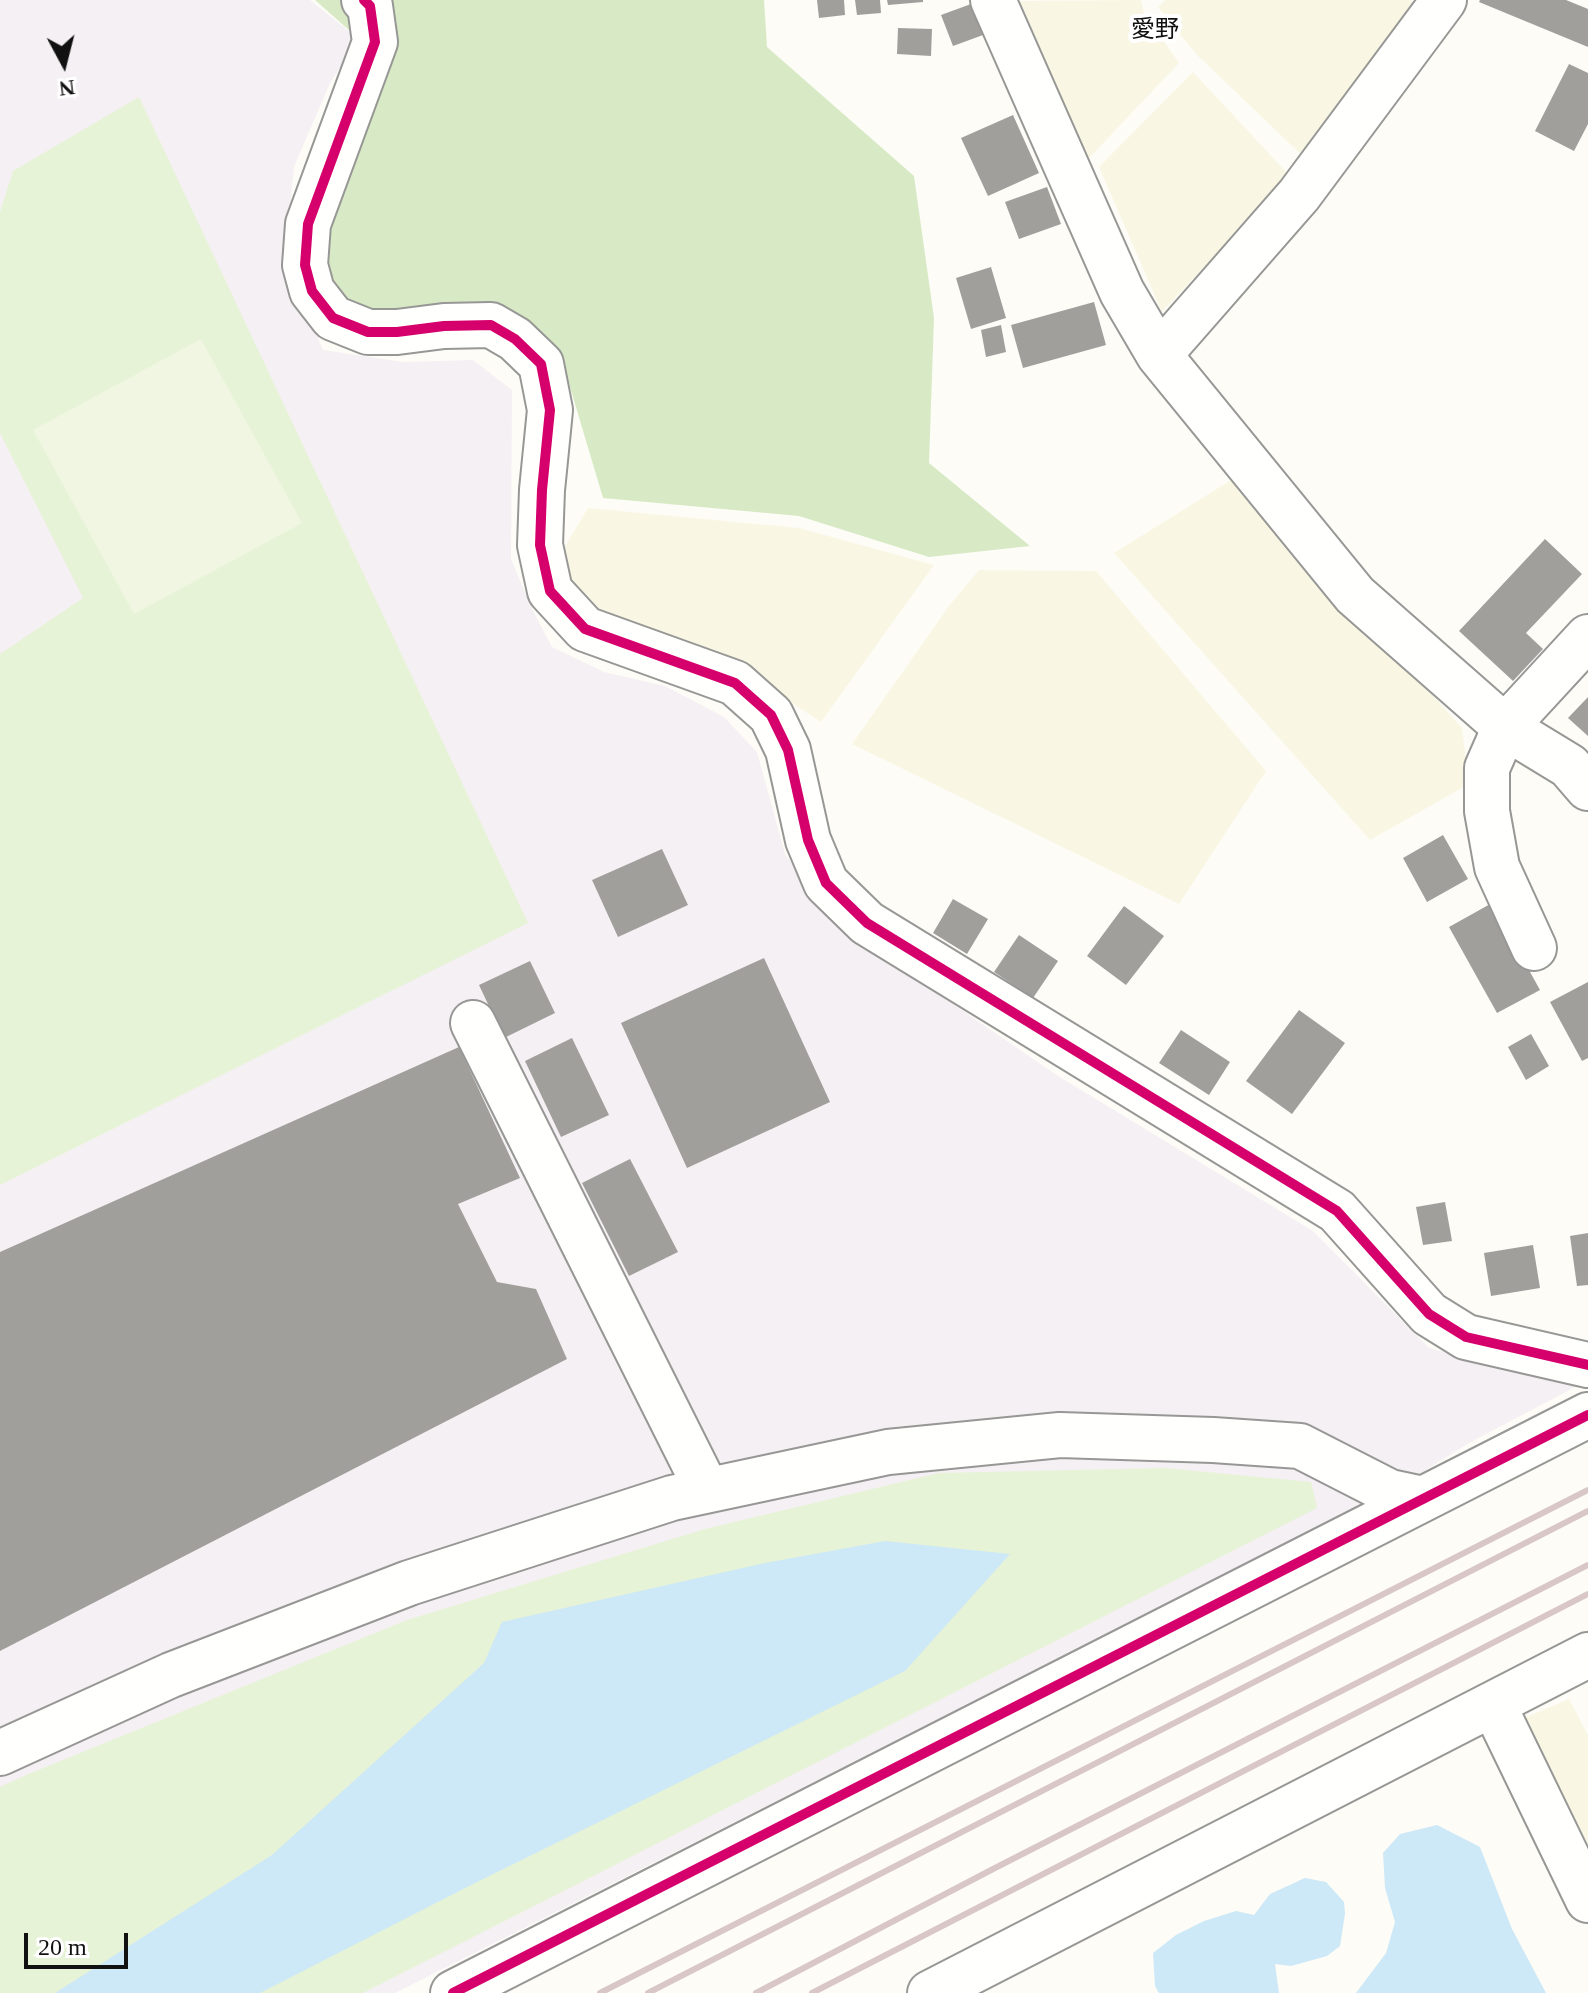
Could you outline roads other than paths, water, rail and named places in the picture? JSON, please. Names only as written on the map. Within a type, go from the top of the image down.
[{"type":"street","points":[[364,0],[370,6],[375,42],[308,224],[305,265],[312,291],[333,318],[368,332],[491,325],[515,339],[541,364],[550,410],[540,545],[550,591],[585,629],[735,683],[771,715],[788,750],[808,840],[826,883],[867,923],[1337,1211],[1429,1314],[1466,1337],[1588,1365]]},
{"type":"street","points":[[993,0],[1122,292],[1159,355],[1355,595],[1505,727],[1569,766],[1588,788]]},
{"type":"street","points":[[1159,355],[1299,195],[1444,0]]},
{"type":"street","points":[[1534,948],[1497,867],[1487,811],[1487,768],[1505,727],[1588,637]]},
{"type":"street","points":[[473,1023],[707,1490]]},
{"type":"street","points":[[453,1993],[1588,1415]]},
{"type":"street","points":[[0,1753],[171,1675],[409,1583],[672,1498],[888,1452],[1060,1435],[1300,1446],[1390,1492],[1423,1499]]},
{"type":"street","points":[[930,1993],[1588,1655]]},
{"type":"street","points":[[1493,1704],[1588,1900]]},
{"type":"water","points":[[885,1541],[1010,1554],[905,1671],[260,1993],[55,1993],[272,1855],[484,1663],[502,1622],[765,1563]]},
{"type":"water","points":[[1437,1825],[1480,1847],[1512,1929],[1546,1993],[1356,1993],[1386,1953],[1395,1922],[1385,1888],[1383,1853],[1400,1834]]},
{"type":"water","points":[[1305,1878],[1326,1882],[1344,1902],[1340,1946],[1327,1956],[1291,1966],[1275,1964],[1279,1993],[1159,1993],[1155,1986],[1153,1953],[1176,1935],[1204,1921],[1236,1911],[1254,1915],[1270,1894]]},
{"type":"railway","points":[[600,1993],[1588,1490]]},
{"type":"railway","points":[[648,1993],[1588,1511]]},
{"type":"railway","points":[[756,1993],[1588,1565]]},
{"type":"railway","points":[[812,1993],[1588,1594]]},
{"type":"district","name":"愛野","points":[[1155,28]]}]
